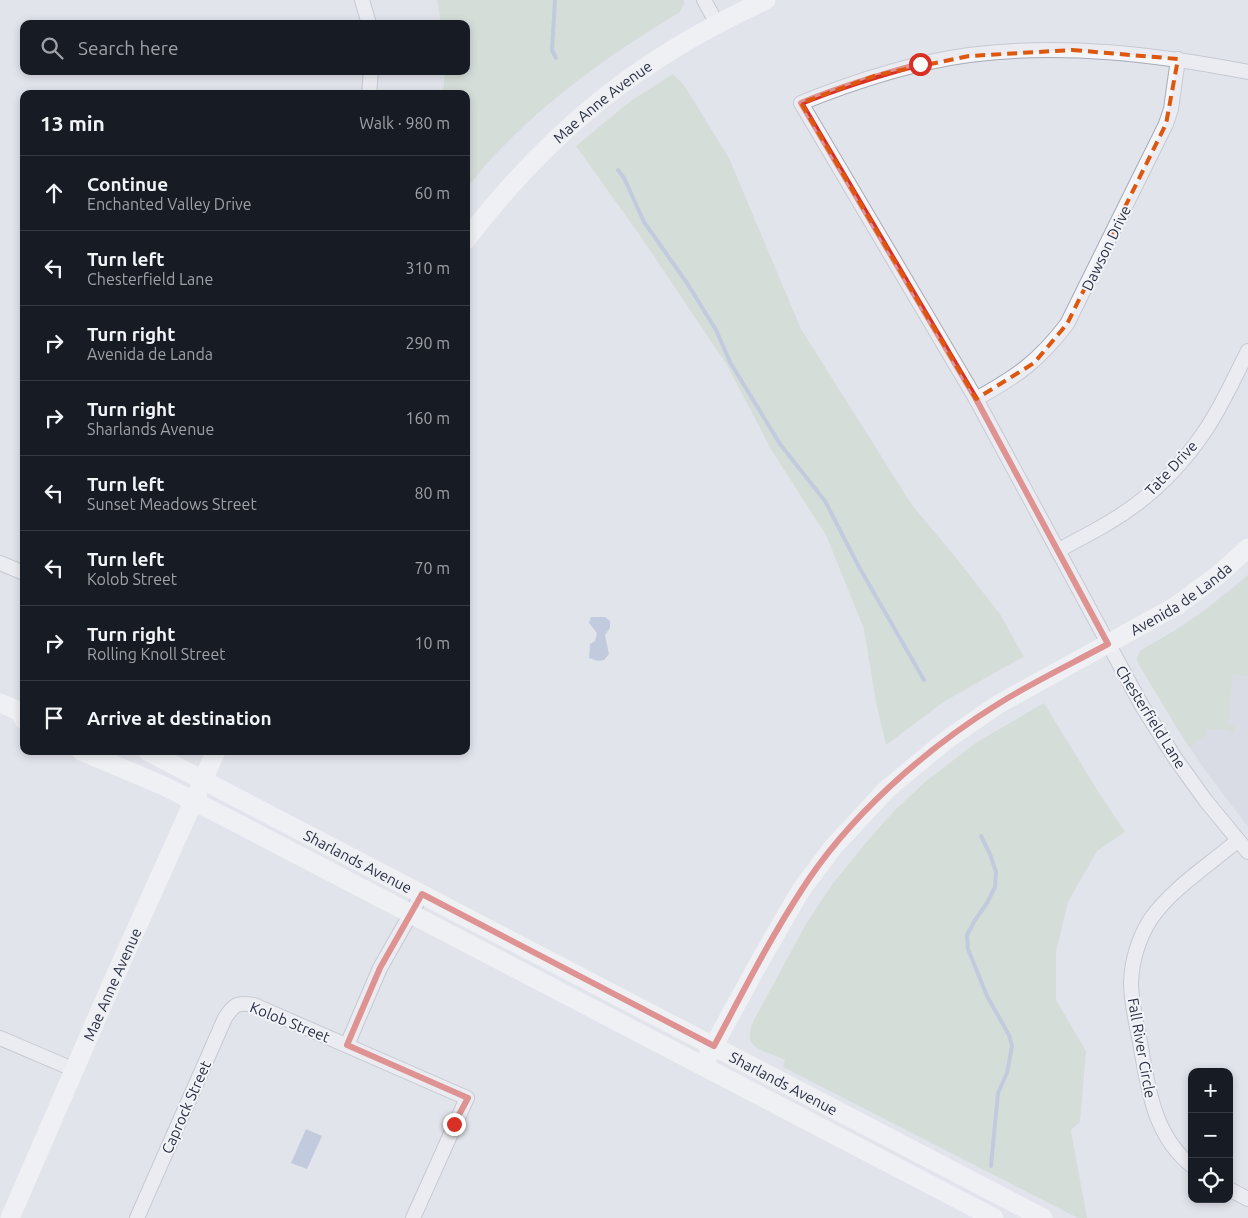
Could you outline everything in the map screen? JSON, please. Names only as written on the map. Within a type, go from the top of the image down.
[{"type":"main road","name":"Mae Anne Avenue","points":[[470,235],[492,206],[526,168],[596,102],[674,48],[766,0]]},
{"type":"main road","name":"Avenida de Landa","points":[[703,1067],[761,958],[801,890],[834,846],[887,788],[945,741],[997,705],[1176,606],[1217,576],[1248,548]]},
{"type":"main road","points":[[0,703],[20,710]]},
{"type":"main road","name":"Sharlands Avenue","points":[[90,755],[164,786],[994,1218]]},
{"type":"main road","name":"Sharlands Avenue","points":[[155,755],[1043,1218]]},
{"type":"main road","name":"Mae Anne Avenue","points":[[10,1218],[214,755]]},
{"type":"street","points":[[362,0],[368,20]]},
{"type":"street","points":[[704,0],[717,24]]},
{"type":"street","name":"Chesterfield Lane","points":[[1178,59],[1072,50],[1018,51],[969,56],[920,64],[877,76],[801,103],[976,399],[1142,706],[1175,758],[1248,852]]},
{"type":"street","points":[[1178,59],[1248,72]]},
{"type":"street","name":"Dawson Drive","points":[[976,399],[1013,378],[1034,362],[1051,345],[1067,324],[1166,124],[1171,109],[1178,59]]},
{"type":"street","points":[[369,90],[371,75]]},
{"type":"street","name":"Tate Drive","points":[[1058,551],[1109,523],[1135,505],[1184,458],[1205,431],[1248,350]]},
{"type":"street","points":[[0,562],[20,571]]},
{"type":"street","name":"Fall River Circle","points":[[1188,1162],[1162,1130],[1154,1110],[1132,1000],[1131,981],[1134,960],[1141,938],[1150,920],[1163,904],[1238,841]]},
{"type":"street","points":[[347,1045],[380,968],[422,894]]},
{"type":"street","name":"Kolob Street","points":[[243,1003],[254,1005],[468,1098],[454,1124],[413,1218]]},
{"type":"street","name":"Caprock Street","points":[[137,1218],[225,1018],[232,1007],[243,1003]]},
{"type":"street","points":[[0,1038],[75,1070]]},
{"type":"street","points":[[1233,1191],[1248,1199]]},
{"type":"highlighted area","points":[[1072,50],[1178,59],[1166,124],[1067,324],[1034,363],[976,399],[801,103],[877,75],[969,56]]},
{"type":"shaded area","points":[[1248,575],[1248,827],[1205,770],[1175,725],[1138,663],[1137,658],[1141,650],[1171,633],[1206,609]]},
{"type":"green space","points":[[437,0],[684,0],[680,12],[605,60],[558,96],[489,161],[470,184],[470,90],[443,90],[445,75],[470,75],[470,20],[440,20]]},
{"type":"green space","points":[[673,74],[684,85],[729,158],[801,329],[912,505],[1000,614],[1024,657],[945,701],[886,745],[876,702],[864,629],[826,535],[772,451],[727,365],[641,237],[576,146],[632,100]]},
{"type":"green space","points":[[1248,575],[1248,676],[1233,675],[1228,725],[1235,726],[1234,734],[1229,730],[1207,729],[1207,734],[1189,747],[1138,663],[1137,658],[1141,650],[1197,616]]},
{"type":"green space","points":[[1044,703],[1125,832],[1097,851],[1068,902],[1056,952],[1056,1000],[1086,1051],[1080,1122],[1071,1130],[1087,1218],[1078,1218],[783,1067],[785,1060],[756,1047],[750,1037],[750,1030],[754,1020],[806,924],[831,886],[863,846],[894,811],[925,782],[977,742]]},
{"type":"water","points":[[591,617],[605,617],[610,621],[610,628],[605,635],[609,654],[604,660],[598,661],[589,658],[590,644],[595,641],[597,633],[589,623]]},
{"type":"water","points":[[306,1129],[322,1136],[307,1169],[291,1163]]},
{"type":"waterway","points":[[555,0],[552,50],[556,58]]},
{"type":"waterway","points":[[618,170],[624,178],[644,222],[687,283],[716,330],[730,362],[780,444],[825,501],[859,567],[924,680]]},
{"type":"waterway","points":[[981,836],[996,872],[995,887],[967,935],[968,949],[987,996],[1009,1035],[1012,1046],[1007,1073],[998,1093],[991,1166]]},
{"type":"route","points":[[454,1124],[468,1098],[347,1045],[380,968],[422,894],[714,1046],[761,958],[801,890],[834,846],[887,788],[945,741],[997,705],[1108,644],[976,399],[801,103],[834,90],[920,64]]}]
